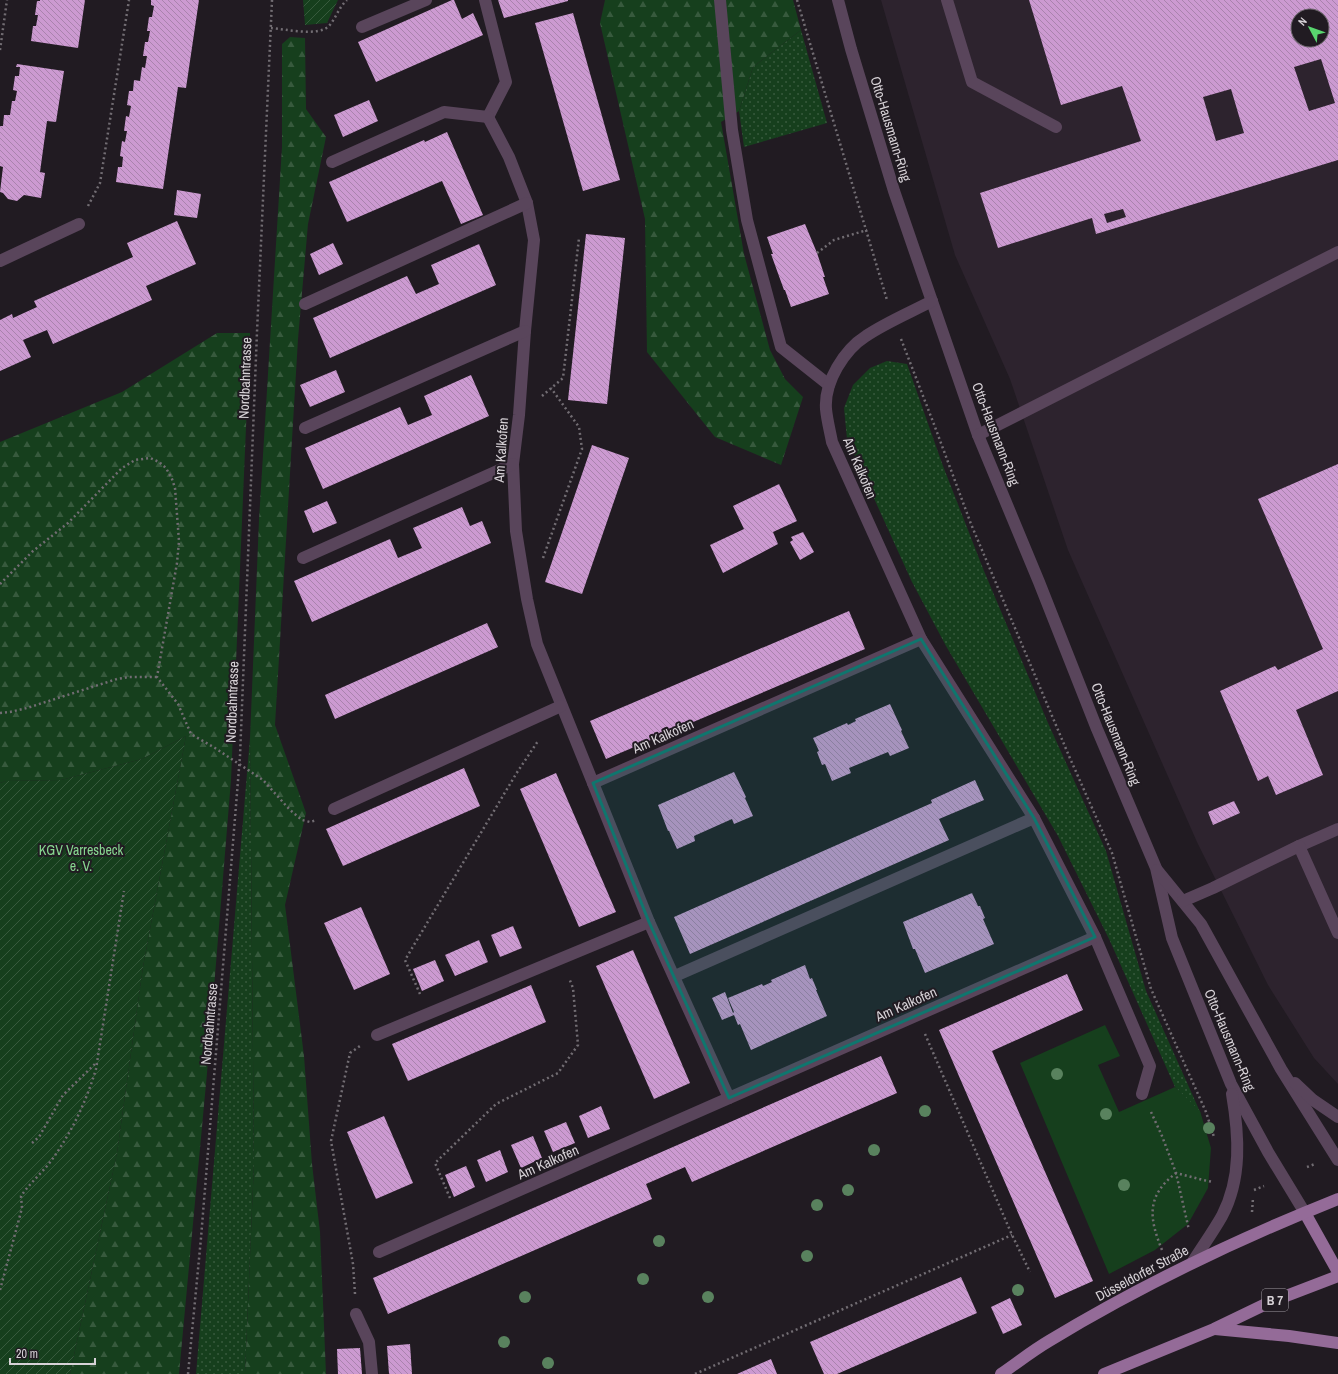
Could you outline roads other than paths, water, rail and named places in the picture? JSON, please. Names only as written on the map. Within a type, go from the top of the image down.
[{"type":"main road","name":"Düsseldorfer Straße","points":[[1001,1374],[1047,1342],[1137,1291],[1192,1263],[1338,1199]]},
{"type":"main road","points":[[1305,1213],[1338,1272]]},
{"type":"main road","name":"B 7","points":[[1104,1374],[1214,1329],[1268,1303],[1338,1276]]},
{"type":"main road","name":"B 7","points":[[1214,1329],[1296,1337],[1338,1343]]},
{"type":"street","points":[[362,27],[426,0]]},
{"type":"street","points":[[332,162],[444,112],[488,117],[506,82],[485,0]]},
{"type":"street","points":[[720,0],[732,130],[747,220],[781,347],[829,385]]},
{"type":"street","name":"Otto-Hausmann-Ring","points":[[838,0],[851,49],[894,191],[978,435],[1039,582],[1097,729],[1156,868],[1172,938],[1231,1084],[1268,1152],[1305,1213]]},
{"type":"street","points":[[947,0],[972,82],[1056,127]]},
{"type":"street","name":"Am Kalkofen","points":[[488,117],[509,157],[527,203],[534,240],[519,415],[513,464],[516,531],[527,599],[538,644],[561,706],[649,922],[675,976],[729,1098]]},
{"type":"street","points":[[305,304],[527,203]]},
{"type":"street","points":[[0,261],[79,224]]},
{"type":"street","points":[[978,435],[1338,252]]},
{"type":"street","name":"Am Kalkofen","points":[[932,301],[866,336],[838,365],[829,385],[826,408],[832,442],[921,640],[1034,818],[1095,937],[1150,1066],[1142,1094]]},
{"type":"street","points":[[306,428],[525,331]]},
{"type":"street","points":[[303,558],[513,464]]},
{"type":"street","name":"Am Kalkofen","points":[[593,783],[921,640]]},
{"type":"street","points":[[334,809],[561,706]]},
{"type":"street","points":[[675,976],[1034,818]]},
{"type":"street","points":[[1183,901],[1299,846],[1338,830]]},
{"type":"street","points":[[1299,846],[1338,933]]},
{"type":"street","name":"Otto-Hausmann-Ring","points":[[1156,868],[1202,924],[1281,1069],[1338,1160]]},
{"type":"street","points":[[377,1034],[649,922]]},
{"type":"street","name":"Am Kalkofen","points":[[379,1252],[1095,937]]},
{"type":"street","points":[[1281,1069],[1312,1100],[1338,1117]]},
{"type":"street","points":[[1192,1263],[1223,1215],[1234,1186],[1238,1151],[1237,1122],[1231,1084]]},
{"type":"street","points":[[356,1314],[369,1342],[372,1374]]},
{"type":"park label","name":"KGV Varresbeck e. V.","points":[[81,858]]}]
